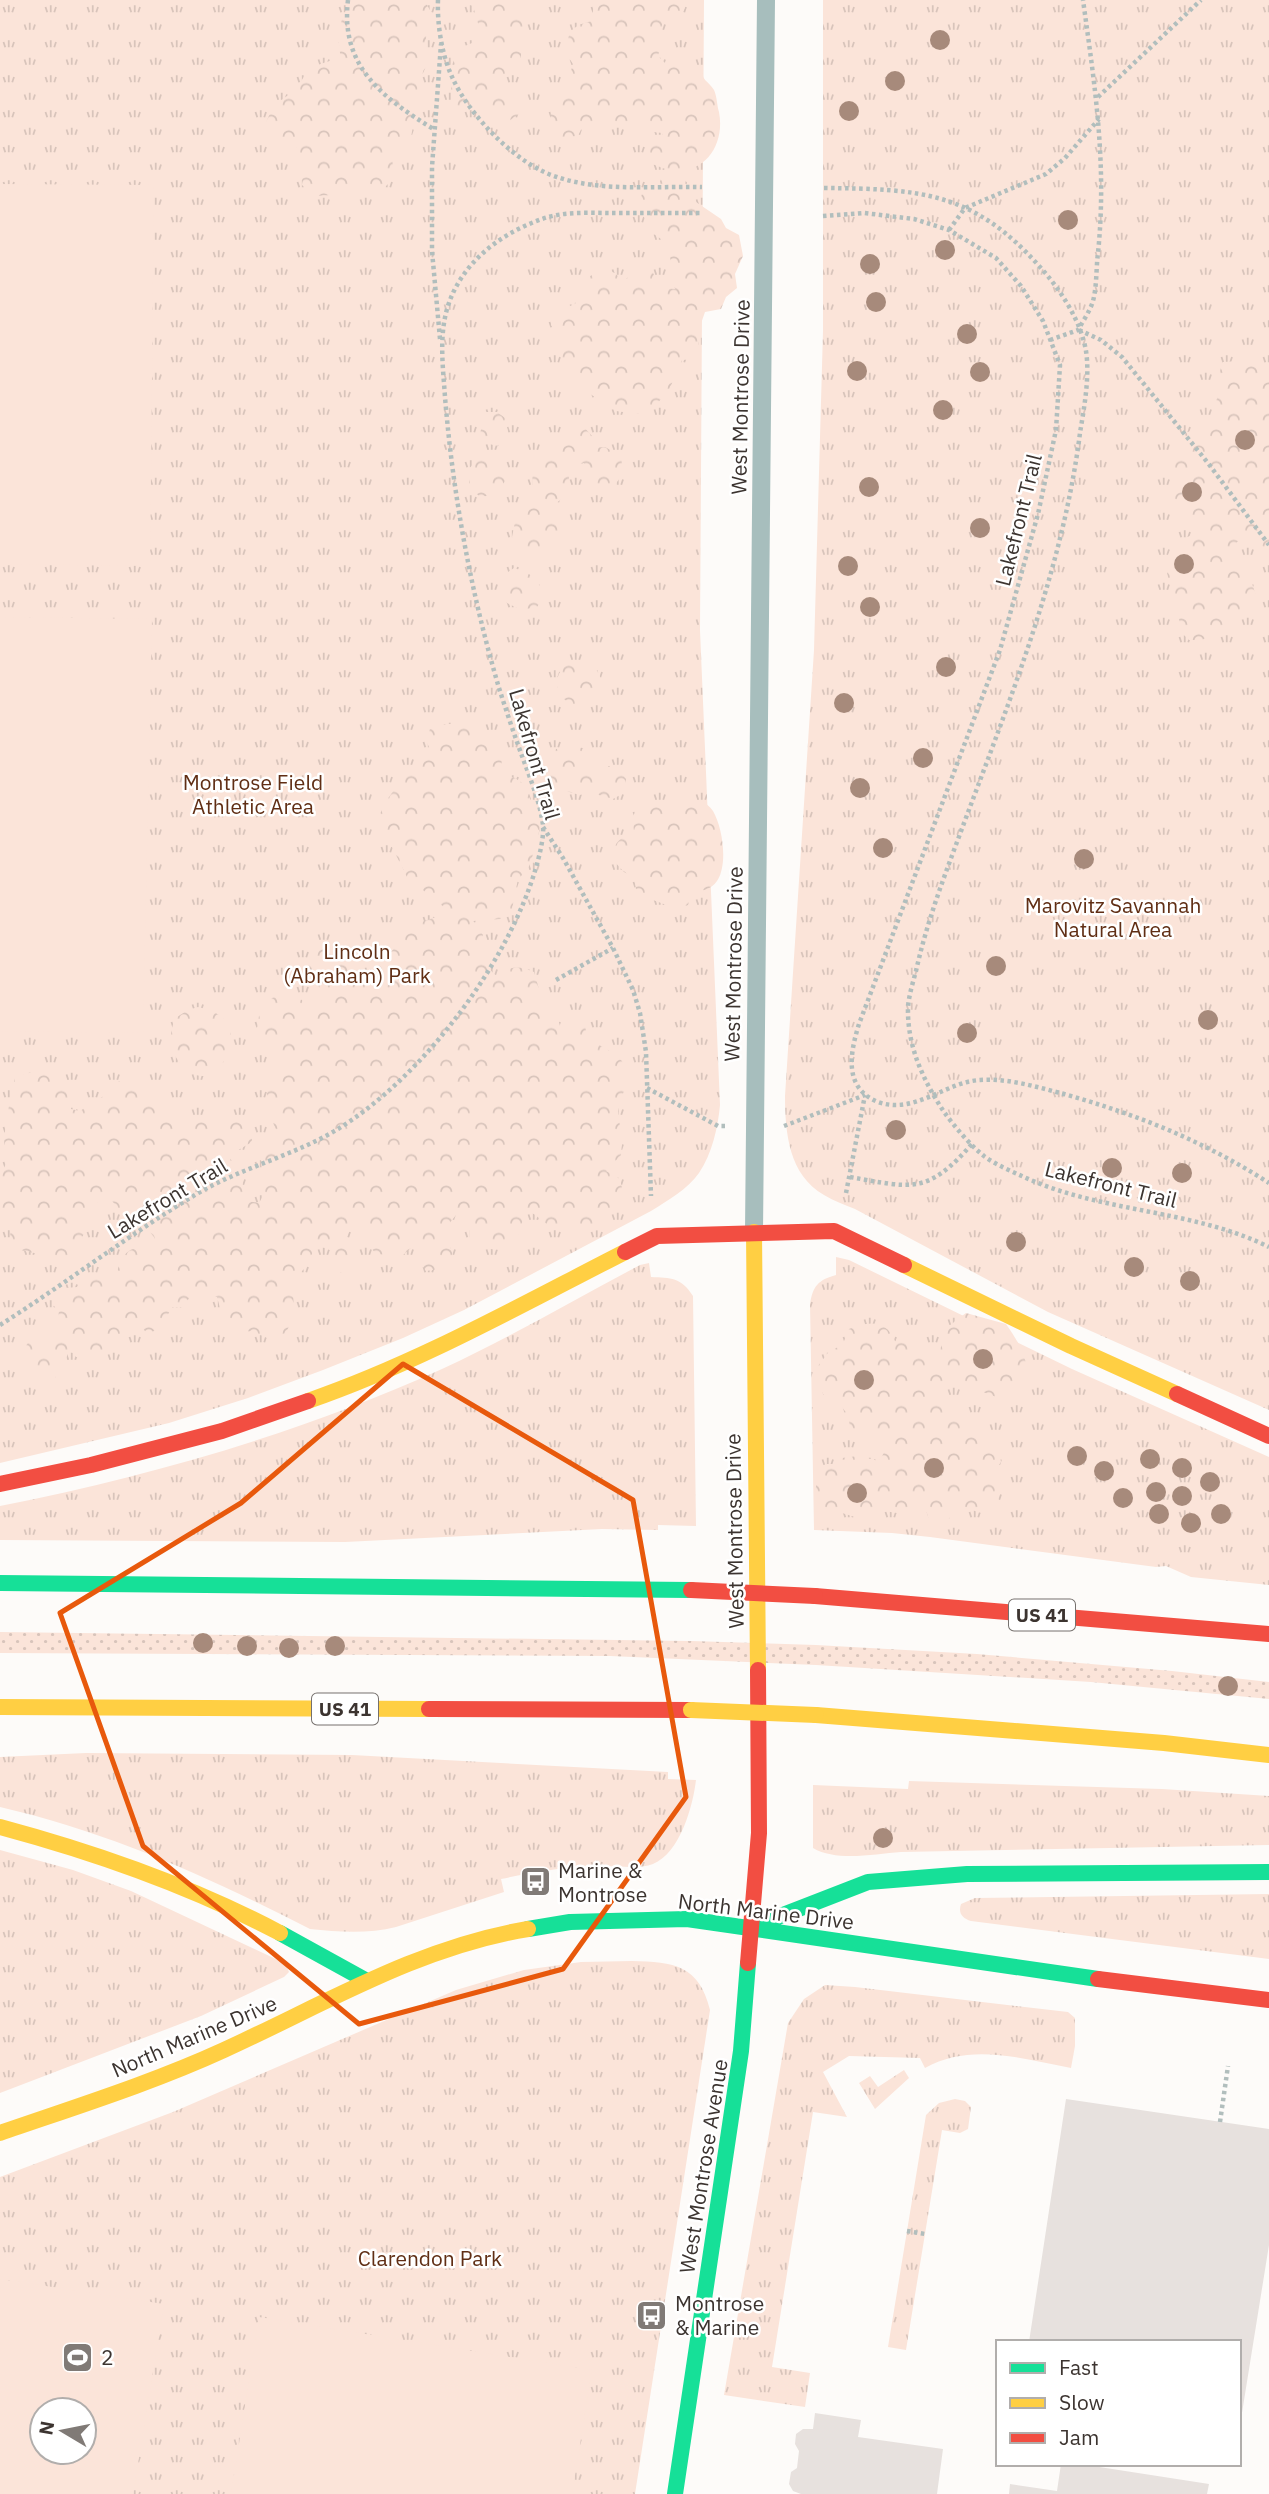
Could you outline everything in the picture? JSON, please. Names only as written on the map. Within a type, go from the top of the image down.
[{"type":"main road","points":[[0,1484],[91,1465],[222,1431],[338,1391],[432,1350],[657,1237],[754,1232],[834,1231],[1108,1363],[1269,1436]]},
{"type":"main road","name":"West Montrose Drive","points":[[752,1927],[759,1833],[754,1232]]},
{"type":"main road","name":"US 41","points":[[0,1583],[691,1590],[815,1596],[1269,1634]]},
{"type":"main road","name":"US 41","points":[[0,1707],[691,1710],[816,1715],[1164,1743],[1269,1755]]},
{"type":"main road","points":[[0,1827],[53,1840],[147,1873],[239,1913],[367,1981]]},
{"type":"main road","points":[[752,1927],[868,1882],[967,1874],[1269,1872]]},
{"type":"main road","name":"North Marine Drive","points":[[0,2133],[222,2052],[367,1981],[459,1944],[570,1922],[687,1919],[1107,1980],[1269,2000]]},
{"type":"main road","name":"West Montrose Avenue","points":[[675,2494],[741,2052],[752,1927]]},
{"type":"lane","name":"West Montrose Drive","points":[[754,1232],[766,0]]},
{"type":"path","points":[[348,0],[346,25],[355,58],[365,73],[411,116],[435,130]]},
{"type":"path","points":[[438,0],[441,36],[432,167],[432,251],[441,343]]},
{"type":"path","points":[[1050,340],[1078,330],[1093,302],[1102,205],[1097,97],[1083,0]]},
{"type":"path","points":[[1097,97],[1200,0]]},
{"type":"path","points":[[441,36],[452,77],[469,105],[500,139],[539,170],[580,183],[608,186],[702,187]]},
{"type":"path","points":[[949,230],[965,208],[1046,174],[1065,159],[1099,119]]},
{"type":"path","name":"Lakefront Trail","points":[[824,188],[902,190],[932,195],[965,208],[996,225],[1023,248],[1057,286],[1072,311],[1086,351],[1085,394],[1075,473],[1058,547],[1028,649],[928,921],[908,1003],[909,1033],[916,1060],[946,1114],[986,1157],[1037,1183],[1070,1194],[1209,1224],[1250,1237],[1269,1247]]},
{"type":"path","name":"Lakefront Trail","points":[[0,1325],[106,1252],[200,1193],[231,1176],[338,1129],[394,1086],[449,1027],[499,952],[513,925],[537,863],[543,827],[534,790],[499,687],[473,584],[456,495],[448,436],[441,343],[447,309],[457,286],[485,250],[501,237],[546,217],[576,213],[701,213]]},
{"type":"path","name":"Lakefront Trail","points":[[823,216],[864,213],[914,219],[949,230],[996,258],[1021,286],[1043,321],[1060,365],[1056,430],[1038,514],[1000,650],[852,1044],[852,1076],[865,1095]]},
{"type":"path","points":[[1078,330],[1101,340],[1122,357],[1208,463],[1269,545]]},
{"type":"path","points":[[543,827],[613,948],[633,990],[644,1033],[651,1197]]},
{"type":"path","points":[[556,980],[613,948]]},
{"type":"path","points":[[972,1144],[941,1175],[915,1185],[850,1177],[865,1095],[879,1102],[906,1105],[980,1080],[1011,1082],[1040,1088],[1108,1108],[1178,1133],[1218,1152],[1269,1183]]},
{"type":"path","points":[[1220,2122],[1228,2066]]},
{"type":"path","points":[[907,2231],[925,2234]]},
{"type":"highlighted area","points":[[403,1364],[633,1500],[686,1797],[563,1969],[359,2024],[143,1846],[60,1613],[241,1503]]},
{"type":"green space","name":"Lincoln (Abraham) Park","points":[[0,0],[704,0],[700,630],[720,1105],[711,1149],[699,1173],[683,1189],[651,1211],[464,1310],[403,1338],[248,1398],[169,1423],[0,1463]]},
{"type":"green space","points":[[351,0],[426,0],[432,14],[426,37],[429,60],[418,84],[416,111],[410,118],[413,126],[410,143],[399,148],[392,159],[395,177],[380,192],[343,189],[331,195],[314,196],[302,185],[296,145],[278,142],[264,130],[274,107],[295,89],[308,72],[321,64],[341,58],[340,28]]},
{"type":"green space","points":[[458,0],[519,0],[526,16],[520,63],[505,79],[507,92],[519,102],[520,113],[509,121],[497,117],[491,103],[471,109],[461,108],[451,102],[451,89],[458,70],[453,60],[455,50],[472,43],[480,30],[473,6]]},
{"type":"green space","points":[[594,0],[689,0],[680,17],[664,15],[658,56],[666,64],[684,59],[701,67],[704,78],[716,95],[719,135],[711,154],[695,167],[673,171],[652,164],[648,150],[655,142],[664,140],[662,133],[646,131],[634,123],[622,122],[606,129],[585,121],[578,136],[561,137],[550,122],[552,100],[568,94],[568,81],[573,64],[565,52],[570,35],[579,25],[592,21]]},
{"type":"green space","name":"Marovitz Savannah Natural Area","points":[[823,0],[1269,0],[1269,1410],[1048,1312],[828,1197],[812,1187],[796,1165],[791,1152],[785,1096],[814,650],[823,331]]},
{"type":"green space","points":[[682,175],[696,202],[721,219],[726,228],[739,235],[743,256],[735,274],[737,288],[726,297],[721,309],[705,312],[698,332],[699,349],[696,359],[682,360],[669,390],[654,407],[637,414],[616,411],[569,380],[562,370],[559,338],[551,325],[552,313],[575,304],[588,278],[600,268],[615,273],[624,283],[632,269],[647,263],[662,288],[675,289],[668,244],[654,234],[654,224],[645,219],[638,206],[642,194],[657,188],[662,177]]},
{"type":"green space","points":[[0,184],[154,185],[150,566],[0,564]]},
{"type":"green space","points":[[1239,361],[1269,367],[1269,547],[1263,547],[1249,532],[1236,543],[1256,596],[1247,614],[1202,640],[1189,640],[1180,631],[1179,616],[1167,574],[1167,562],[1170,551],[1180,541],[1198,533],[1201,526],[1192,520],[1179,518],[1171,509],[1171,493],[1183,484],[1175,473],[1170,456],[1185,433],[1197,429],[1212,429],[1223,362]]},
{"type":"green space","points":[[484,412],[497,412],[505,418],[509,436],[498,446],[489,444],[480,435]]},
{"type":"green space","points":[[581,424],[593,437],[593,448],[605,447],[621,456],[623,474],[614,486],[596,486],[586,477],[584,463],[566,468],[568,490],[562,499],[552,505],[565,523],[563,542],[555,552],[544,557],[535,558],[520,553],[512,537],[516,517],[528,502],[539,499],[533,486],[532,470],[542,460],[554,460],[562,431]]},
{"type":"green space","points":[[494,452],[505,462],[506,479],[498,494],[480,497],[469,486],[470,468],[480,454]]},
{"type":"green space","points":[[514,568],[530,575],[540,585],[544,596],[537,607],[521,610],[507,603],[501,587],[508,572]]},
{"type":"green space","points":[[0,617],[152,619],[143,1033],[0,1031]]},
{"type":"green space","points":[[579,661],[594,668],[601,683],[594,698],[579,705],[564,698],[557,683],[564,668]]},
{"type":"green space","points":[[468,723],[492,735],[500,747],[501,774],[515,778],[525,785],[540,826],[528,869],[518,879],[512,909],[500,919],[473,921],[483,935],[484,963],[496,976],[514,968],[534,972],[543,1003],[556,1011],[560,1026],[575,1020],[585,1027],[589,1040],[622,1061],[627,1080],[618,1111],[621,1155],[606,1171],[620,1179],[623,1193],[602,1230],[560,1228],[547,1224],[529,1212],[522,1223],[516,1245],[493,1249],[470,1240],[470,1210],[463,1208],[436,1234],[448,1240],[453,1255],[446,1268],[426,1271],[418,1260],[420,1244],[413,1246],[402,1256],[376,1254],[369,1245],[365,1230],[355,1224],[346,1236],[354,1255],[350,1274],[337,1272],[330,1261],[332,1251],[313,1238],[312,1254],[305,1268],[295,1278],[294,1315],[286,1333],[269,1339],[253,1331],[238,1332],[225,1326],[217,1297],[197,1294],[189,1298],[182,1307],[172,1307],[160,1329],[148,1333],[137,1325],[103,1358],[76,1357],[69,1348],[66,1360],[55,1378],[38,1379],[21,1370],[23,1353],[29,1342],[39,1336],[56,1334],[59,1311],[52,1304],[52,1295],[65,1288],[77,1287],[87,1279],[117,1273],[126,1253],[158,1245],[141,1221],[121,1211],[112,1201],[102,1199],[92,1207],[88,1228],[82,1237],[85,1249],[74,1260],[64,1262],[13,1247],[11,1226],[0,1227],[0,1171],[3,1171],[6,1163],[5,1132],[15,1077],[38,1072],[54,1075],[70,1092],[71,1109],[80,1111],[102,1097],[113,1083],[130,1079],[174,1117],[188,1120],[226,1118],[237,1121],[251,1130],[252,1142],[228,1156],[244,1176],[242,1188],[248,1201],[259,1203],[265,1192],[260,1153],[276,1130],[267,1094],[272,1073],[284,1062],[285,1053],[256,1035],[259,1016],[272,998],[288,994],[302,1000],[306,1013],[314,1014],[319,986],[308,969],[311,954],[324,947],[333,950],[344,940],[358,941],[356,956],[350,966],[353,979],[365,981],[399,943],[401,934],[413,925],[450,912],[407,877],[392,847],[380,839],[379,826],[382,809],[404,773],[421,768],[423,756],[431,752],[426,740],[430,729],[447,724]]},
{"type":"green space","points":[[572,746],[588,749],[596,772],[602,766],[616,766],[626,779],[624,793],[613,799],[599,795],[592,788],[580,795],[555,785],[550,767],[556,749]]},
{"type":"green space","points":[[684,798],[704,803],[713,811],[722,836],[723,856],[715,884],[700,891],[693,891],[688,905],[677,909],[645,897],[636,889],[634,877],[624,872],[613,860],[613,854],[620,839],[634,834],[633,816],[640,803],[655,801],[672,806]]},
{"type":"green space","points":[[198,1007],[223,1019],[233,1046],[219,1068],[206,1076],[191,1073],[179,1062],[171,1041],[174,1019]]},
{"type":"green space","points":[[836,1257],[849,1260],[1072,1369],[1269,1457],[1269,1585],[1191,1577],[1166,1566],[1156,1567],[930,1537],[814,1530],[810,1304],[817,1285],[836,1275]]},
{"type":"green space","points":[[649,1263],[651,1277],[680,1282],[693,1296],[696,1526],[658,1525],[658,1530],[602,1529],[345,1542],[0,1540],[0,1506],[169,1466],[280,1433],[335,1413],[442,1369],[517,1332],[640,1265]]},
{"type":"green space","points":[[966,1313],[1006,1324],[1020,1346],[1026,1366],[1021,1383],[999,1398],[983,1392],[975,1396],[963,1392],[958,1382],[945,1375],[945,1414],[999,1450],[1001,1462],[994,1472],[1000,1508],[990,1515],[951,1504],[950,1518],[939,1523],[929,1520],[926,1510],[919,1502],[897,1513],[884,1511],[876,1515],[855,1517],[842,1513],[830,1517],[817,1515],[815,1500],[818,1471],[842,1458],[858,1456],[879,1461],[885,1451],[877,1431],[862,1433],[850,1427],[848,1415],[841,1406],[826,1399],[818,1385],[818,1366],[830,1350],[842,1346],[849,1329],[870,1323],[887,1329],[895,1341],[921,1344],[938,1359],[948,1328]]},
{"type":"green space","points":[[0,1632],[816,1645],[977,1654],[1269,1682],[1269,1699],[1091,1682],[816,1665],[610,1656],[0,1653]]},
{"type":"green space","points":[[86,1753],[352,1755],[668,1772],[668,1779],[696,1780],[684,1828],[671,1850],[653,1864],[639,1867],[577,1867],[501,1879],[504,1892],[396,1927],[342,1932],[310,1929],[159,1858],[81,1830],[0,1807],[0,1757]]},
{"type":"green space","points":[[909,1781],[1162,1789],[1269,1796],[1269,1845],[901,1852],[856,1856],[833,1855],[813,1848],[813,1785],[908,1789]]},
{"type":"green space","points":[[0,1850],[73,1870],[131,1891],[280,1961],[286,1965],[289,1972],[284,1977],[201,2016],[0,2093]]},
{"type":"green space","points":[[1269,1894],[1269,1959],[971,1921],[960,1913],[961,1904],[975,1898]]},
{"type":"green space","name":"Clarendon Park","points":[[632,1961],[672,1965],[692,1975],[705,1995],[710,2010],[635,2494],[0,2494],[0,2177],[173,2112],[456,1990],[524,1970],[581,1962]]},
{"type":"green space","points":[[825,1985],[1068,2012],[1075,2018],[1075,2046],[1071,2068],[1016,2057],[979,2054],[943,2060],[925,2068],[920,2058],[849,2056],[823,2072],[847,2117],[813,2112],[772,2367],[810,2373],[805,2407],[724,2395],[788,2023],[804,1999]]},
{"type":"green space","points":[[904,2070],[909,2078],[875,2109],[859,2083],[870,2076],[878,2087]]},
{"type":"green space","points":[[955,2099],[965,2101],[971,2107],[968,2129],[960,2133],[942,2130],[906,2350],[888,2347],[926,2115],[939,2103]]},
{"type":"green space","name":"2","points":[[0,2279],[164,2304],[133,2494],[0,2494]]},
{"type":"green space","points":[[259,2317],[592,2370],[572,2494],[231,2494]]},
{"type":"building","points":[[1066,2099],[1269,2129],[1269,2245],[1241,2419],[1241,2340],[1029,2340]]},
{"type":"building","points":[[815,2413],[861,2420],[858,2437],[943,2449],[937,2494],[801,2494],[793,2491],[789,2484],[791,2472],[797,2468],[799,2451],[795,2444],[796,2434],[803,2429],[813,2429]]},
{"type":"building","points":[[1061,2466],[1093,2466],[1209,2484],[1207,2494],[1009,2494],[1010,2484],[1057,2491]]},
{"type":"traffic: fast","points":[[0,1583],[691,1590]]},
{"type":"traffic: fast","points":[[752,1927],[868,1882],[967,1874],[1269,1872]]},
{"type":"traffic: fast","points":[[528,1929],[570,1922],[687,1919],[1098,1979]]},
{"type":"traffic: fast","points":[[280,1933],[367,1981]]},
{"type":"traffic: fast","points":[[675,2494],[741,2051],[748,1963]]},
{"type":"traffic: slow","points":[[754,1232],[758,1670]]},
{"type":"traffic: slow","points":[[308,1401],[429,1351],[625,1252]]},
{"type":"traffic: slow","points":[[904,1265],[1177,1394]]},
{"type":"traffic: slow","points":[[0,1707],[429,1709]]},
{"type":"traffic: slow","points":[[691,1710],[816,1715]]},
{"type":"traffic: slow","points":[[816,1715],[1164,1743],[1269,1755]]},
{"type":"traffic: slow","points":[[0,1827],[143,1872],[212,1900],[280,1933]]},
{"type":"traffic: slow","points":[[0,2133],[197,2062],[410,1963],[448,1949],[528,1929]]},
{"type":"traffic: jam","points":[[625,1252],[657,1236],[834,1231],[904,1265]]},
{"type":"traffic: jam","points":[[1177,1394],[1269,1436]]},
{"type":"traffic: jam","points":[[0,1484],[91,1465],[222,1431],[308,1401]]},
{"type":"traffic: jam","points":[[691,1590],[815,1596]]},
{"type":"traffic: jam","points":[[815,1596],[1269,1634]]},
{"type":"traffic: jam","points":[[748,1963],[759,1833],[758,1670]]},
{"type":"traffic: jam","points":[[429,1709],[691,1710]]},
{"type":"traffic: jam","points":[[1098,1979],[1269,2000]]},
{"type":"place","name":"Marine & Montrose","points":[[535,1882]]},
{"type":"place","name":"Montrose & Marine","points":[[652,2315]]},
{"type":"place","name":"2","points":[[78,2357]]},
{"type":"park label","name":"Montrose Field Athletic Area","points":[[253,794]]}]
